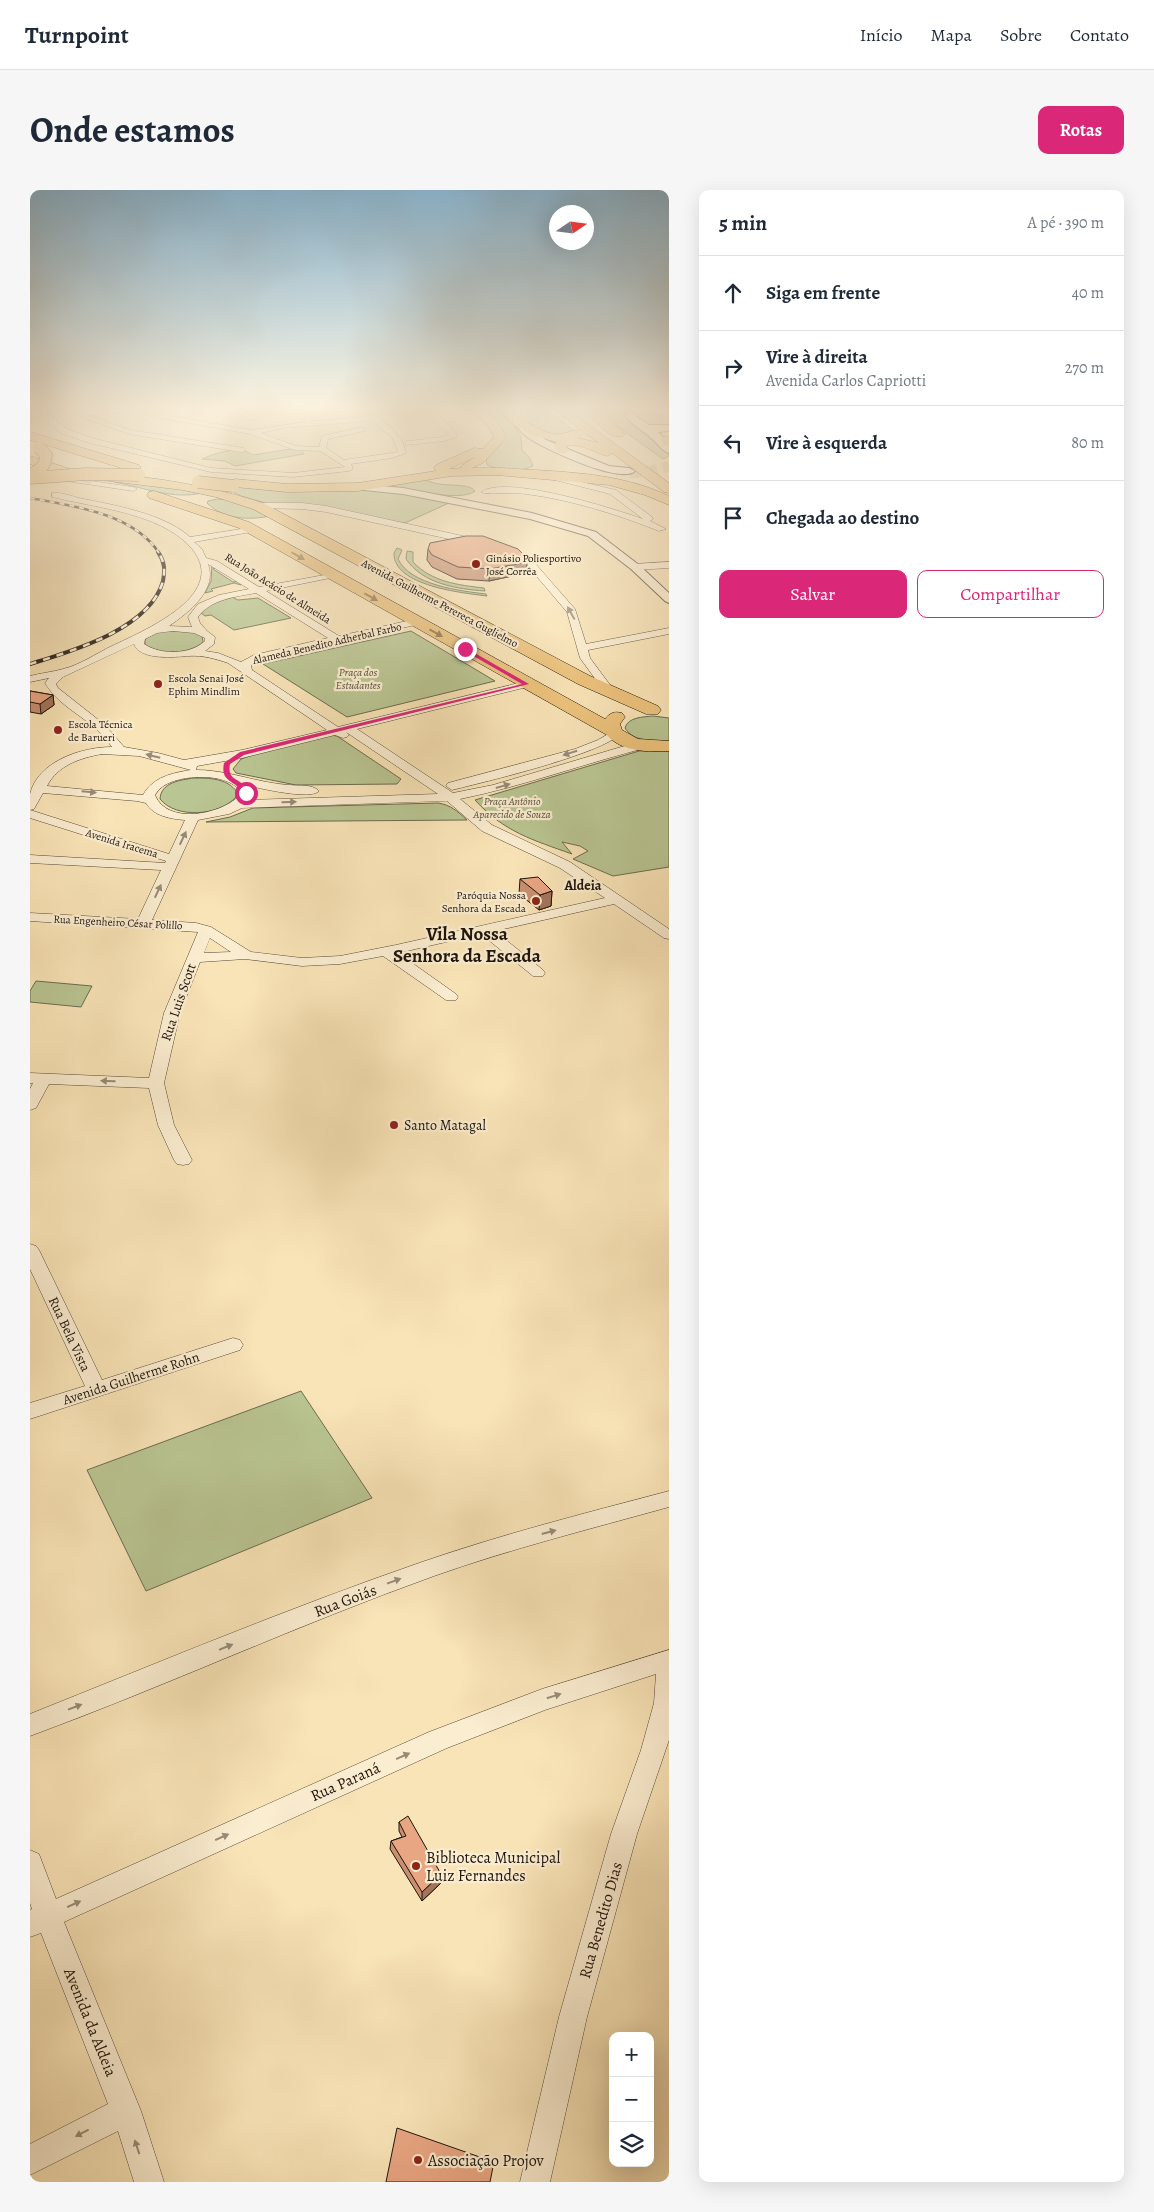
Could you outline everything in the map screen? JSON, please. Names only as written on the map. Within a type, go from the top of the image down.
[{"type":"main road","points":[[164,498],[205,510],[251,529],[629,742],[669,746]]},
{"type":"main road","points":[[205,510],[202,503],[209,499],[227,498],[251,503]]},
{"type":"main road","name":"Avenida Guilherme Perereca Guglielmo","points":[[245,498],[251,503],[609,690],[661,711]]},
{"type":"main road","points":[[614,732],[610,725],[617,717],[632,712],[661,711]]},
{"type":"street","points":[[64,498],[102,505],[156,522],[174,530],[188,540],[204,560],[206,572],[204,583],[192,603]]},
{"type":"street","points":[[102,505],[117,498]]},
{"type":"street","points":[[441,498],[538,518],[592,534],[635,567],[669,599]]},
{"type":"street","points":[[448,498],[464,498]]},
{"type":"street","points":[[477,498],[476,502],[478,504],[498,510]]},
{"type":"street","points":[[556,498],[602,508],[665,532]]},
{"type":"street","points":[[621,498],[665,532]]},
{"type":"street","points":[[251,503],[326,509],[494,546],[522,557],[542,575],[572,612],[589,666],[609,690]]},
{"type":"street","points":[[188,540],[251,529]]},
{"type":"street","name":"Rua João Acácio de Almeida","points":[[204,560],[214,563],[338,640]]},
{"type":"street","points":[[635,567],[669,565]]},
{"type":"street","points":[[142,648],[138,641],[174,618],[192,603],[210,594],[254,588],[328,573]]},
{"type":"street","points":[[188,653],[210,643],[206,635],[193,620],[201,606],[222,597],[254,588]]},
{"type":"street","name":"Alameda Benedito Adherbal Farbo","points":[[246,670],[245,664],[258,657],[416,622]]},
{"type":"street","points":[[50,686],[52,679],[113,649],[149,633],[180,628],[206,635],[240,656],[258,657]]},
{"type":"street","points":[[582,643],[605,643],[669,631]]},
{"type":"street","points":[[113,649],[128,647],[142,648],[161,654],[188,653],[221,656],[451,797],[487,828],[565,865],[614,900],[669,935]]},
{"type":"street","points":[[30,681],[69,670]]},
{"type":"street","points":[[30,681],[50,686],[109,736],[118,746],[119,750]]},
{"type":"street","points":[[183,764],[242,754],[527,684]]},
{"type":"street","points":[[342,729],[422,788]]},
{"type":"street","points":[[149,800],[149,793],[154,786],[171,778],[190,774],[226,777],[300,791],[437,788],[476,780],[571,753],[596,745],[614,732]]},
{"type":"street","points":[[40,788],[138,796],[149,800],[163,812],[193,817],[220,814],[240,804],[451,797],[495,788],[625,749],[645,745]]},
{"type":"street","points":[[30,806],[50,771],[69,759],[98,752],[119,750],[148,754],[226,777],[240,784],[246,791],[245,797],[240,804]]},
{"type":"street","points":[[226,777],[225,769],[227,763],[242,754]]},
{"type":"street","name":"Avenida Iracema","points":[[30,814],[172,863],[144,924]]},
{"type":"street","points":[[30,859],[172,863],[193,817]]},
{"type":"street","points":[[193,958],[246,955],[284,961],[321,962],[386,952],[614,900]]},
{"type":"street","name":"Rua Engenheiro César Polillo","points":[[30,917],[191,926],[206,930]]},
{"type":"street","points":[[206,930],[246,955]]},
{"type":"street","name":"Rua Luis Scott","points":[[183,1160],[166,1125],[157,1077],[172,1012],[206,930]]},
{"type":"street","points":[[485,930],[538,973]]},
{"type":"street","points":[[386,952],[451,997]]},
{"type":"street","points":[[30,1105],[37,1078],[157,1077]]},
{"type":"street","name":"Rua Bela Vista","points":[[30,1250],[97,1390]]},
{"type":"street","name":"Avenida Guilherme Rohn","points":[[30,1411],[233,1345]]},
{"type":"street","name":"Rua Goiás","points":[[30,1725],[311,1613],[428,1569],[496,1547],[669,1499]]},
{"type":"street","name":"Rua Paraná","points":[[39,1920],[438,1740],[542,1700],[669,1660]]},
{"type":"street","name":"Rua Benedito Dias","points":[[535,2182],[573,2017],[624,1834],[654,1750],[666,1703],[669,1660]]},
{"type":"street","name":"Avenida da Aldeia","points":[[30,1863],[39,1920],[126,2111],[149,2182]]},
{"type":"street","points":[[30,2160],[126,2111]]},
{"type":"green space","points":[[248,498],[427,498],[451,502],[405,523],[269,504]]},
{"type":"green space","points":[[217,499],[231,500],[271,516],[246,518],[229,516],[214,509],[207,503]]},
{"type":"green space","points":[[397,548],[402,550],[398,559],[404,568],[413,575],[437,585],[486,594],[487,596],[447,590],[417,580],[405,573],[397,564],[394,553]]},
{"type":"green space","points":[[407,551],[413,552],[413,562],[428,574],[455,584],[484,588],[485,591],[452,587],[431,580],[413,567],[406,559]]},
{"type":"green space","points":[[212,564],[217,567],[213,569],[233,582],[240,581],[241,585],[234,583],[211,589],[213,591],[205,593],[211,581]]},
{"type":"green space","points":[[232,597],[238,600],[258,598],[291,618],[234,630],[211,615],[205,616],[201,613],[209,604]]},
{"type":"green space","points":[[162,631],[190,631],[202,635],[203,642],[190,649],[174,652],[158,650],[145,644],[148,636]]},
{"type":"green space","name":"Praça dos Estudantes","points":[[411,631],[495,681],[347,717],[263,664]]},
{"type":"green space","points":[[653,716],[669,718],[669,741],[639,738],[629,733],[625,728],[633,720]]},
{"type":"green space","points":[[330,735],[337,736],[401,779],[397,784],[296,785],[236,773],[233,769],[241,759],[258,753]]},
{"type":"green space","name":"Praça Antônio Aparecido de Souza","points":[[639,751],[669,751],[669,867],[613,876],[573,859],[588,851],[580,846],[562,842],[572,854],[520,834],[497,820],[475,800]]},
{"type":"green space","points":[[194,778],[223,781],[233,787],[237,792],[236,797],[219,808],[198,813],[176,810],[160,799],[161,793],[168,785]]},
{"type":"green space","points":[[438,803],[457,811],[467,820],[206,822],[230,817],[253,808]]},
{"type":"green space","points":[[36,981],[92,986],[81,1007],[30,1002],[30,991]]},
{"type":"green space","points":[[301,1391],[372,1498],[146,1591],[87,1470]]},
{"type":"building","points":[[466,536],[483,536],[518,549],[527,562],[490,569],[458,567],[432,555],[428,549],[430,543]]},
{"type":"building","points":[[30,691],[53,695],[40,704],[30,702]]},
{"type":"building","points":[[538,877],[552,891],[540,895],[520,879]]},
{"type":"building","name":"Biblioteca Municipal Luiz Fernandes","points":[[408,1816],[441,1874],[422,1892],[391,1841],[406,1836],[399,1822]]},
{"type":"building","points":[[397,2128],[494,2162],[490,2182],[386,2182]]},
{"type":"railway","points":[[30,498],[83,508],[118,520],[148,539],[159,553]]},
{"type":"railway","points":[[30,664],[87,645],[107,636],[143,612],[155,598],[163,581],[164,566],[158,552]]},
{"type":"place","name":"Ginásio Poliesportivo José Corrêa","points":[[476,564]]},
{"type":"place","name":"Escola Senai José Ephim Mindlim","points":[[158,684]]},
{"type":"place","name":"Escola Técnica de Barueri","points":[[58,730]]},
{"type":"place","name":"Paróquia Nossa Senhora da Escada","points":[[536,901]]},
{"type":"place","name":"Santo Matagal","points":[[394,1125]]},
{"type":"place","name":"Biblioteca Municipal Luiz Fernandes","points":[[416,1866]]},
{"type":"place","name":"Associação Projov","points":[[418,2160]]},
{"type":"district","name":"Aldeia","points":[[583,885]]},
{"type":"district","name":"Vila Nossa Senhora da Escada","points":[[467,944]]},
{"type":"route","points":[[246,793],[240,784],[228,778],[225,771],[227,763],[242,754],[527,684],[465,649]]}]
